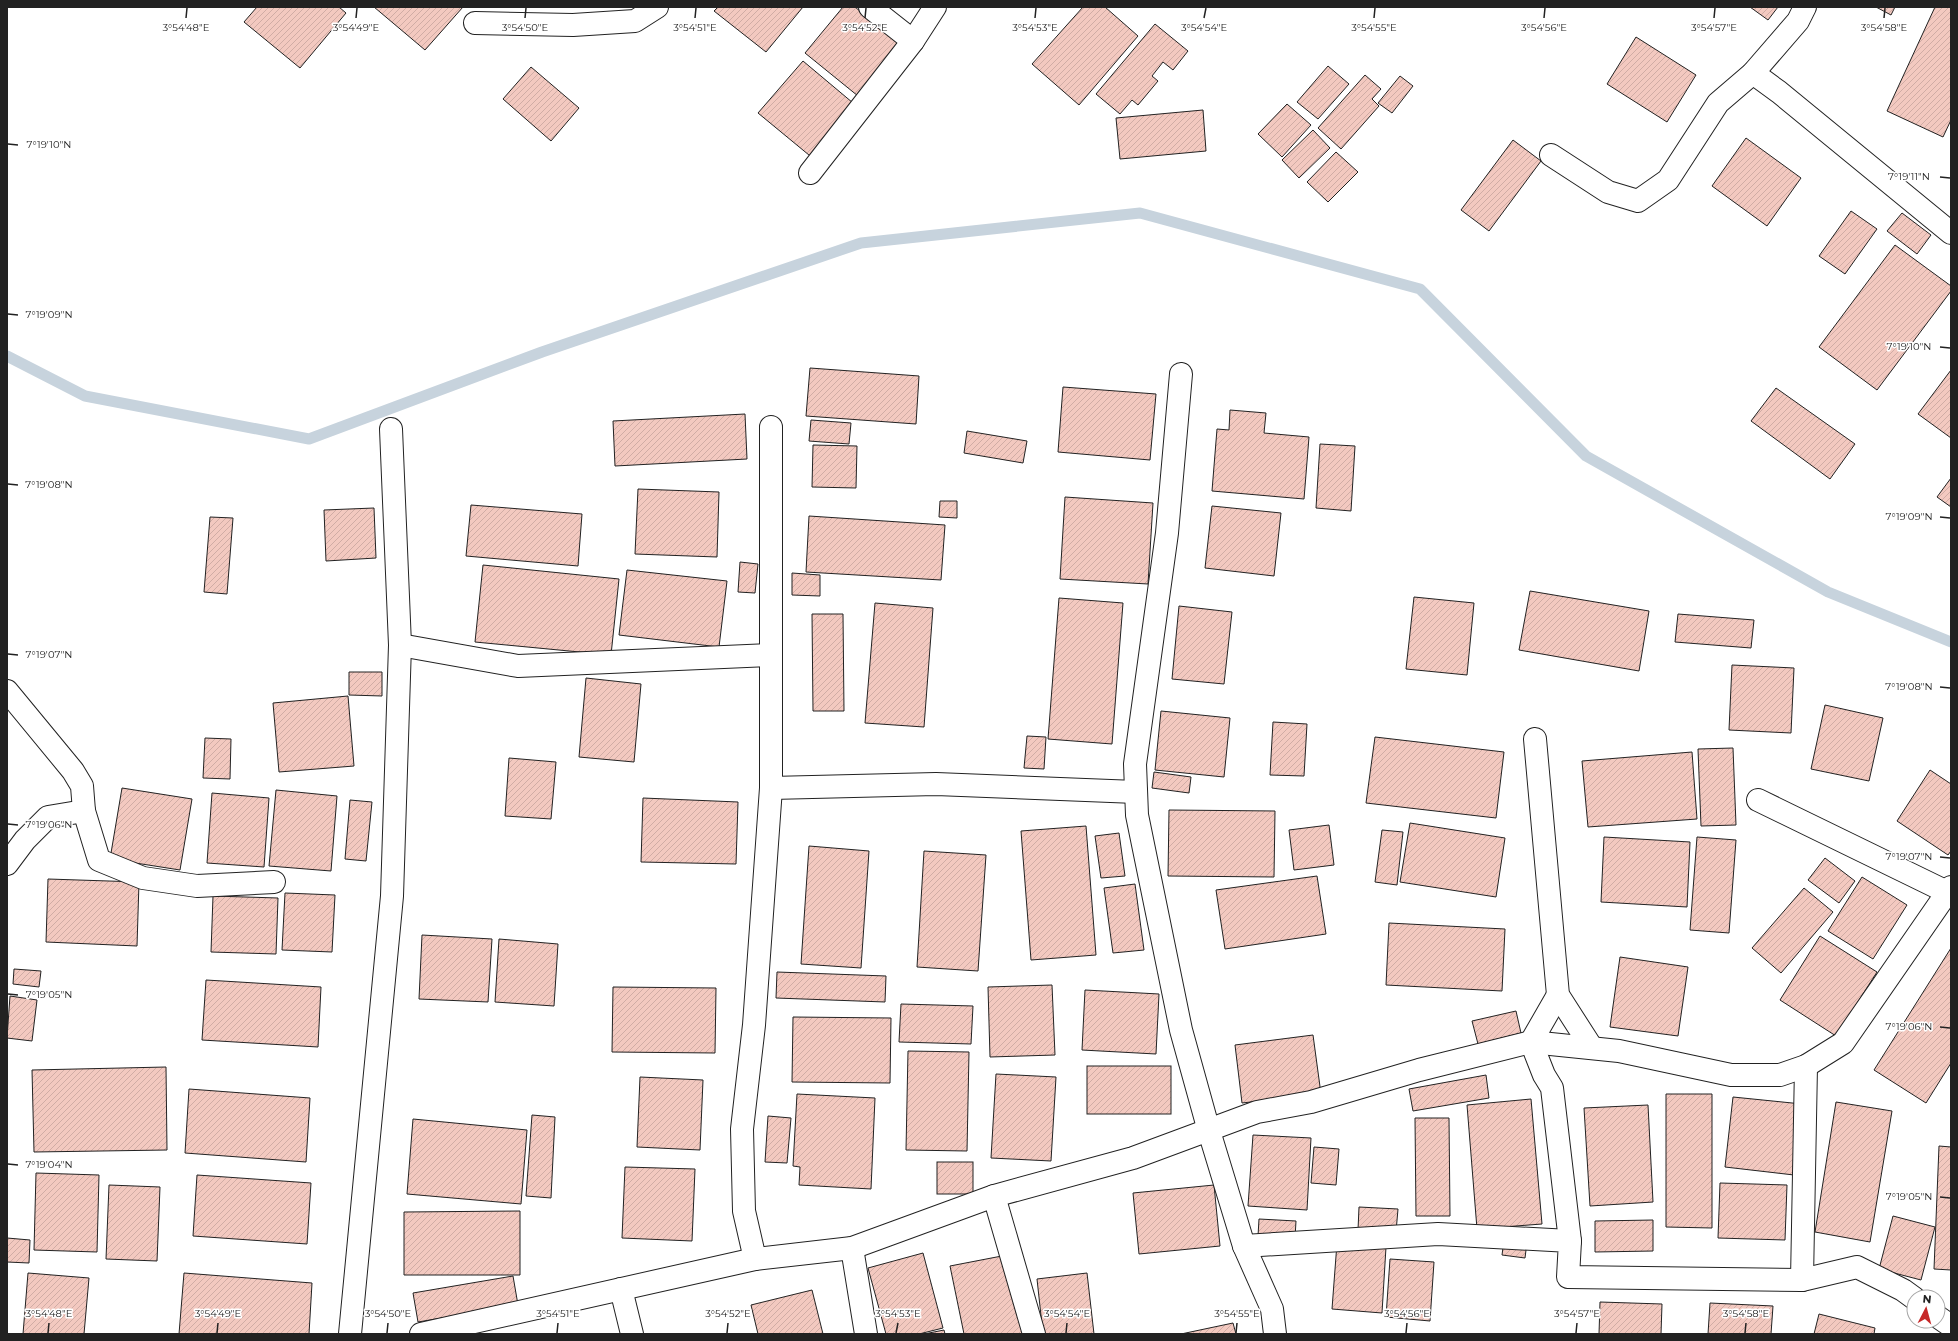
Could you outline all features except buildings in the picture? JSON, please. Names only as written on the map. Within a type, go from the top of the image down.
[{"type":"street","points":[[475,23],[573,24],[634,21],[657,7]]},
{"type":"street","points":[[870,7],[913,41]]},
{"type":"street","points":[[810,173],[913,41],[935,7]]},
{"type":"street","points":[[1551,156],[1608,192],[1638,201],[1668,180],[1718,103],[1753,73],[1798,21],[1805,7]]},
{"type":"street","points":[[1753,73],[1779,92],[1951,233]]},
{"type":"street","points":[[1181,374],[1167,533],[1135,764],[1137,815],[1180,1030],[1208,1131],[1244,1246],[1272,1309],[1275,1334]]},
{"type":"street","points":[[755,1259],[744,1211],[742,1129],[754,1025],[772,788],[772,427]]},
{"type":"street","points":[[350,1334],[392,896],[400,645],[390,429]]},
{"type":"street","points":[[400,645],[518,666],[771,655]]},
{"type":"street","points":[[7,691],[73,772],[82,786],[84,811],[99,860],[143,878],[197,886],[274,882]]},
{"type":"street","points":[[1534,739],[1558,995],[1592,1048]]},
{"type":"street","points":[[772,788],[936,784],[1136,792]]},
{"type":"street","points":[[421,1334],[755,1259],[852,1248],[994,1196],[1134,1158],[1257,1112],[1311,1102],[1419,1070],[1531,1042],[1619,1051],[1731,1075],[1780,1075],[1806,1066],[1843,1043],[1950,891],[1758,800]]},
{"type":"street","points":[[7,864],[25,840],[48,817],[84,811]]},
{"type":"street","points":[[1531,1042],[1558,995]]},
{"type":"street","points":[[1531,1042],[1544,1075],[1552,1088],[1570,1241],[1568,1277],[1802,1280],[1857,1267],[1906,1292]]},
{"type":"street","points":[[1802,1280],[1806,1066]]},
{"type":"street","points":[[994,1196],[1034,1334]]},
{"type":"street","points":[[1244,1246],[1438,1234],[1570,1241]]},
{"type":"street","points":[[852,1248],[866,1334]]},
{"type":"street","points":[[621,1289],[632,1334]]},
{"type":"waterway","points":[[7,356],[85,396],[309,439],[542,352],[861,243],[1140,213],[1420,289],[1586,456],[1828,592],[1951,642]]}]
